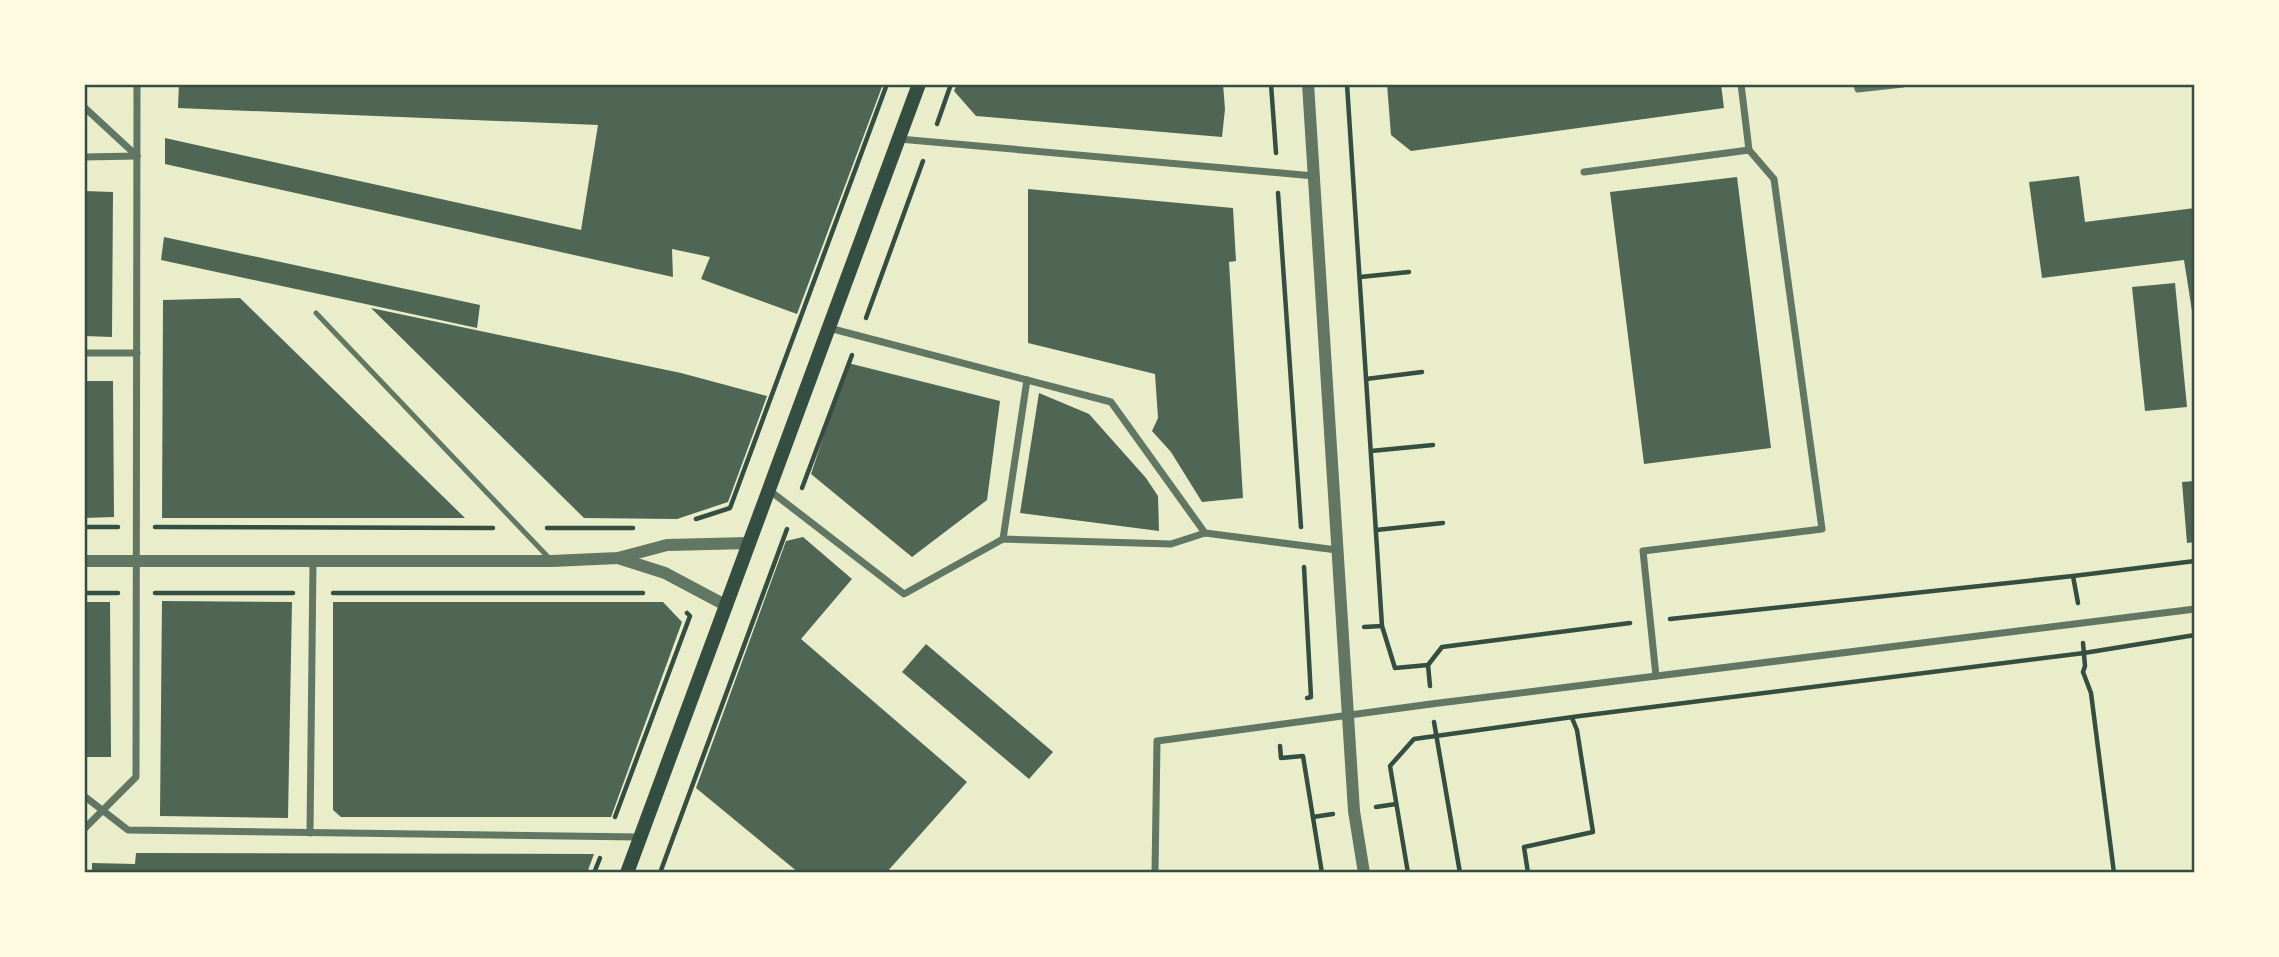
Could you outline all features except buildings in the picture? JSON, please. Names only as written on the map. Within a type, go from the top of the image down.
[{"type":"main road","points":[[627,873],[919,84]]},
{"type":"street","points":[[84,829],[136,777],[137,84]]},
{"type":"street","points":[[1308,84],[1347,715],[1354,811],[1364,873]]},
{"type":"street","points":[[1656,676],[1643,551],[1822,529],[1774,178],[1749,150],[1741,84]]},
{"type":"street","points":[[1857,87],[1903,84]]},
{"type":"street","points":[[84,107],[137,156]]},
{"type":"street","points":[[899,139],[1314,176]]},
{"type":"street","points":[[1584,172],[1749,150]]},
{"type":"street","points":[[84,157],[137,156]]},
{"type":"street","points":[[829,327],[1111,402],[1205,533]]},
{"type":"street","points":[[84,353],[137,353]]},
{"type":"street","points":[[1003,539],[1027,380]]},
{"type":"street","points":[[769,490],[904,594],[1003,539],[1171,544],[1205,533],[1337,551]]},
{"type":"street","points":[[84,561],[552,561],[618,558],[667,545],[750,543]]},
{"type":"street","points":[[618,558],[665,572],[727,606]]},
{"type":"street","points":[[310,833],[313,562]]},
{"type":"street","points":[[1155,873],[1157,741],[1431,704],[2195,610]]},
{"type":"street","points":[[84,796],[128,830],[640,837]]},
{"type":"lane","points":[[316,313],[552,561]]},
{"type":"path","points":[[693,520],[730,508],[887,84]]},
{"type":"path","points":[[660,873],[951,84]]},
{"type":"path","points":[[1272,84],[1311,697]]},
{"type":"path","points":[[1347,84],[1382,626],[1395,668],[1428,665]]},
{"type":"path","points":[[1360,277],[1409,272]]},
{"type":"path","points":[[1366,379],[1422,373]]},
{"type":"path","points":[[1371,451],[1433,445]]},
{"type":"path","points":[[1376,530],[1443,523]]},
{"type":"path","points":[[84,527],[641,528]]},
{"type":"path","points":[[1460,873],[1431,704],[1428,665],[1441,647],[1650,621],[2195,561]]},
{"type":"path","points":[[2073,576],[2081,624],[2083,672],[2091,693],[2114,873]]},
{"type":"path","points":[[84,593],[650,593]]},
{"type":"path","points":[[594,873],[690,616],[681,608]]},
{"type":"path","points":[[1408,873],[1390,766],[1414,739],[2084,653],[2195,635]]},
{"type":"path","points":[[1528,873],[1524,847],[1593,832],[1577,730],[1572,718]]},
{"type":"path","points":[[1281,758],[1303,756],[1322,873]]}]
